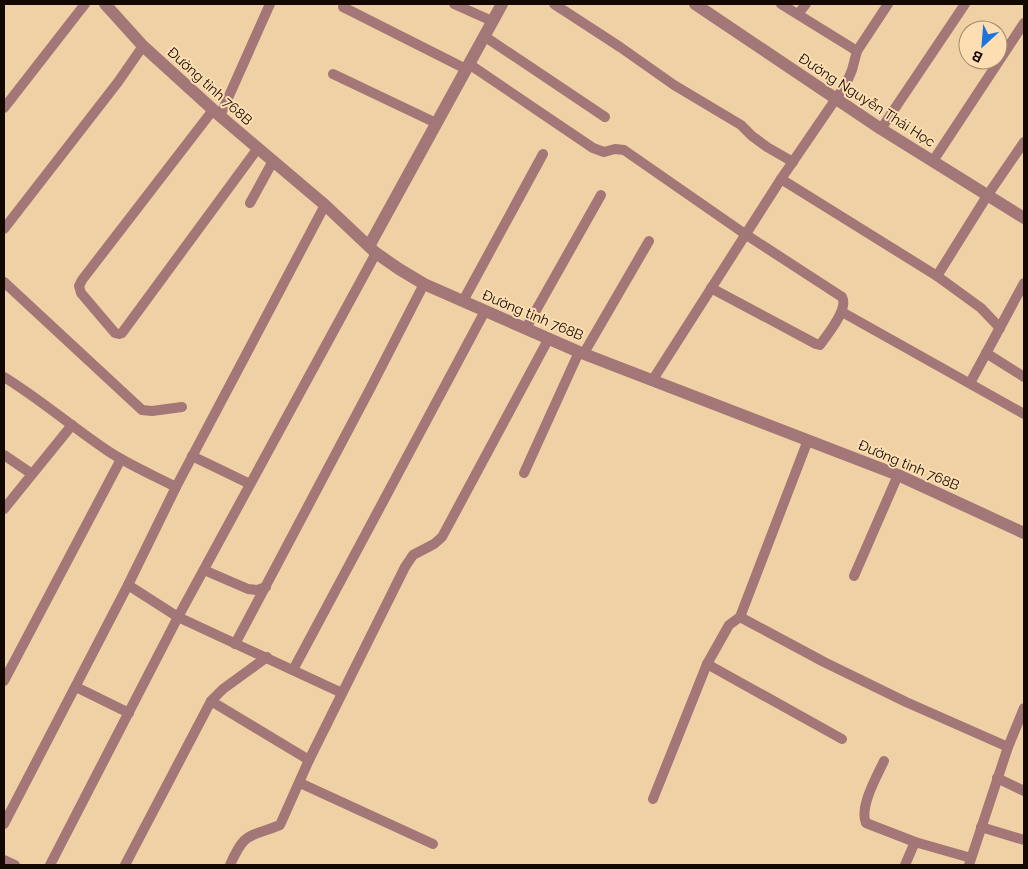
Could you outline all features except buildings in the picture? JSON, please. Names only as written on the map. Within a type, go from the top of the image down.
[{"type":"street","points":[[4,108],[84,4]]},
{"type":"street","name":"Đường tỉnh 768B","points":[[105,4],[143,46],[216,113],[325,205],[372,249],[399,269],[424,284],[652,381],[898,475],[1024,533]]},
{"type":"street","points":[[258,148],[122,333],[115,334],[81,292],[82,280],[216,113],[270,4]]},
{"type":"street","points":[[454,4],[492,21]]},
{"type":"street","points":[[50,865],[178,617],[250,484],[436,123],[502,4]]},
{"type":"street","points":[[554,4],[674,85],[740,125],[767,148],[793,162]]},
{"type":"street","name":"Đường Nguyễn Thái Học","points":[[695,4],[881,129],[1024,218]]},
{"type":"street","points":[[781,4],[857,52]]},
{"type":"street","points":[[798,14],[806,4]]},
{"type":"street","points":[[652,381],[780,179],[850,77],[857,52],[888,4]]},
{"type":"street","points":[[881,129],[965,4]]},
{"type":"street","points":[[343,7],[467,66],[593,148],[604,152],[615,149],[624,150],[842,297],[844,304],[842,312],[820,345],[711,288]]},
{"type":"street","points":[[933,161],[1024,23]]},
{"type":"street","points":[[484,36],[605,117]]},
{"type":"street","points":[[4,229],[118,82],[143,46]]},
{"type":"street","points":[[333,74],[436,123]]},
{"type":"street","points":[[937,276],[987,196],[1024,142]]},
{"type":"street","points":[[463,301],[543,154]]},
{"type":"street","points":[[250,203],[273,161]]},
{"type":"street","points":[[780,179],[937,276],[981,308],[1000,328]]},
{"type":"street","points":[[526,328],[601,195]]},
{"type":"street","points":[[4,824],[76,687],[192,456],[325,205]]},
{"type":"street","points":[[524,473],[581,352],[649,240]]},
{"type":"street","points":[[4,282],[142,410],[152,411],[182,407]]},
{"type":"street","points":[[970,383],[1024,283]]},
{"type":"street","points":[[236,644],[424,284]]},
{"type":"street","points":[[293,670],[485,310]]},
{"type":"street","points":[[842,312],[1024,414]]},
{"type":"street","points":[[230,865],[239,846],[246,838],[280,825],[309,760],[405,567],[413,555],[434,544],[442,537],[549,338]]},
{"type":"street","points":[[986,354],[1024,377]]},
{"type":"street","points":[[4,377],[48,406],[72,426],[121,459],[176,487]]},
{"type":"street","points":[[4,509],[72,426]]},
{"type":"street","points":[[653,800],[708,664],[729,625],[740,617],[808,440]]},
{"type":"street","points":[[4,455],[32,474]]},
{"type":"street","points":[[192,456],[250,484]]},
{"type":"street","points":[[4,680],[121,459]]},
{"type":"street","points":[[854,576],[898,475]]},
{"type":"street","points":[[204,570],[248,589],[257,590],[266,586]]},
{"type":"street","points":[[128,585],[178,617],[342,693]]},
{"type":"street","points":[[740,617],[824,662],[906,702],[1008,748]]},
{"type":"street","points":[[125,865],[211,701],[224,689],[267,658]]},
{"type":"street","points":[[708,664],[842,739]]},
{"type":"street","points":[[76,687],[128,713]]},
{"type":"street","points":[[211,701],[309,760]]},
{"type":"street","points":[[884,761],[867,799],[864,819],[866,823],[970,862],[997,778],[1024,711]]},
{"type":"street","points":[[997,778],[1024,791]]},
{"type":"street","points":[[300,783],[433,844]]},
{"type":"street","points":[[981,826],[1024,840]]},
{"type":"street","points":[[905,865],[915,842]]},
{"type":"street","points":[[4,860],[14,865]]}]
